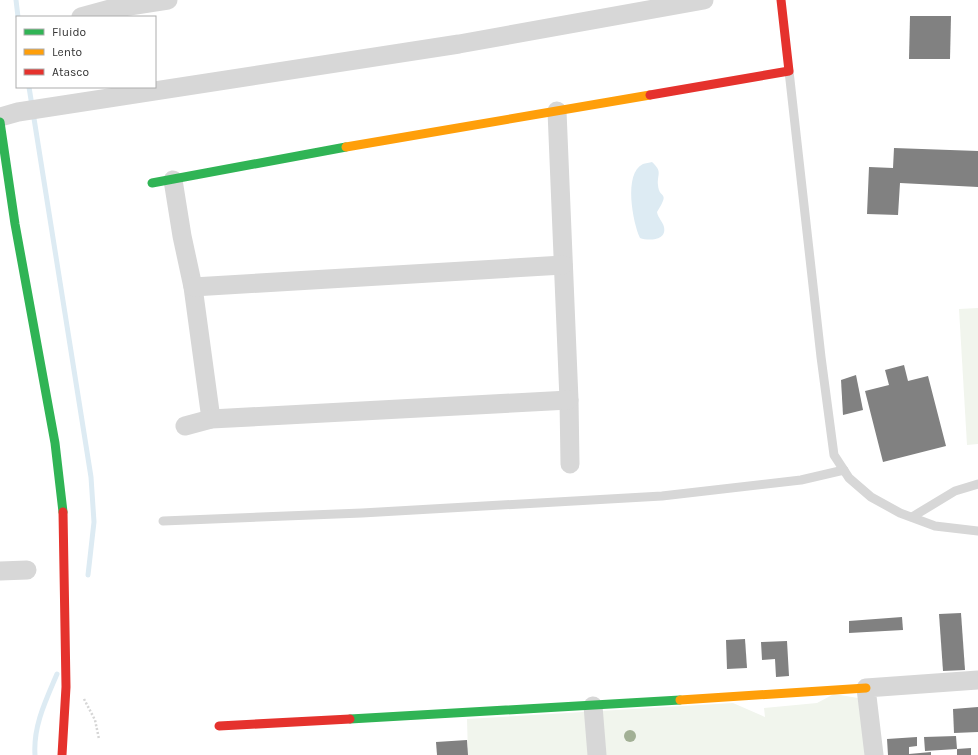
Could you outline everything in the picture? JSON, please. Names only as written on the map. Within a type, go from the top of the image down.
[{"type":"street","points":[[83,16],[109,4],[168,0]]},
{"type":"street","points":[[9,114],[459,44],[704,0]]},
{"type":"street","points":[[152,183],[247,164],[789,71],[781,0]]},
{"type":"street","points":[[557,111],[569,400],[570,464]]},
{"type":"street","points":[[0,122],[8,224],[55,443],[63,507],[66,687],[62,755]]},
{"type":"street","points":[[173,180],[182,236],[193,287],[206,394],[212,419]]},
{"type":"street","points":[[193,287],[563,264]]},
{"type":"street","points":[[185,426],[212,419],[569,400]]},
{"type":"street","points":[[0,571],[27,570]]},
{"type":"street","points":[[220,726],[593,706],[978,680]]},
{"type":"street","points":[[866,688],[874,755]]},
{"type":"street","points":[[593,706],[597,755]]},
{"type":"lane","points":[[789,71],[821,358],[834,455],[849,478],[871,496],[900,513],[935,526],[978,531]]},
{"type":"lane","points":[[163,521],[362,513],[662,496],[801,480],[844,470]]},
{"type":"lane","points":[[912,518],[955,491],[978,484]]},
{"type":"path","points":[[66,687],[86,700],[95,720],[99,739]]},
{"type":"shaded area","points":[[652,162],[659,173],[659,190],[664,198],[657,212],[664,227],[664,232],[663,235],[656,239],[648,240],[640,238],[637,231],[631,199],[631,187],[633,177],[637,169],[643,164]]},
{"type":"shaded area","points":[[978,308],[978,444],[967,445],[959,309]]},
{"type":"shaded area","points":[[834,694],[858,698],[869,755],[468,755],[467,719],[733,703],[765,717],[764,708],[817,703]]},
{"type":"building","points":[[910,16],[951,16],[950,59],[909,59]]},
{"type":"building","points":[[894,148],[978,151],[978,187],[900,183],[898,215],[867,214],[869,167],[893,168]]},
{"type":"building","points":[[904,365],[908,381],[928,376],[946,446],[883,462],[865,391],[889,385],[885,370]]},
{"type":"building","points":[[856,375],[863,410],[843,415],[841,380]]},
{"type":"building","points":[[961,613],[965,670],[943,671],[939,614]]},
{"type":"building","points":[[902,617],[903,630],[849,633],[849,621]]},
{"type":"building","points":[[745,639],[747,668],[727,669],[726,640]]},
{"type":"building","points":[[787,641],[789,676],[776,677],[775,659],[762,660],[761,642]]},
{"type":"building","points":[[978,707],[978,732],[954,733],[953,709]]},
{"type":"building","points":[[956,736],[957,749],[925,751],[924,737]]},
{"type":"building","points":[[917,737],[917,746],[909,747],[909,754],[931,752],[931,755],[888,755],[887,739]]},
{"type":"building","points":[[467,740],[468,755],[437,755],[436,742]]},
{"type":"building","points":[[971,748],[971,755],[957,755],[957,749]]},
{"type":"waterway","points":[[16,0],[18,16]]},
{"type":"waterway","points":[[29,88],[91,477],[94,522],[88,575]]},
{"type":"waterway","points":[[35,755],[38,723],[57,674]]},
{"type":"traffic: fast","points":[[0,122],[15,224],[55,443],[63,512]]},
{"type":"traffic: fast","points":[[152,183],[346,147]]},
{"type":"traffic: fast","points":[[350,719],[680,700]]},
{"type":"traffic: slow","points":[[346,147],[650,95]]},
{"type":"traffic: slow","points":[[680,700],[866,688]]},
{"type":"traffic: jam","points":[[650,95],[789,71],[781,0]]},
{"type":"traffic: jam","points":[[62,755],[66,687],[63,512]]},
{"type":"traffic: jam","points":[[219,726],[350,719]]}]
